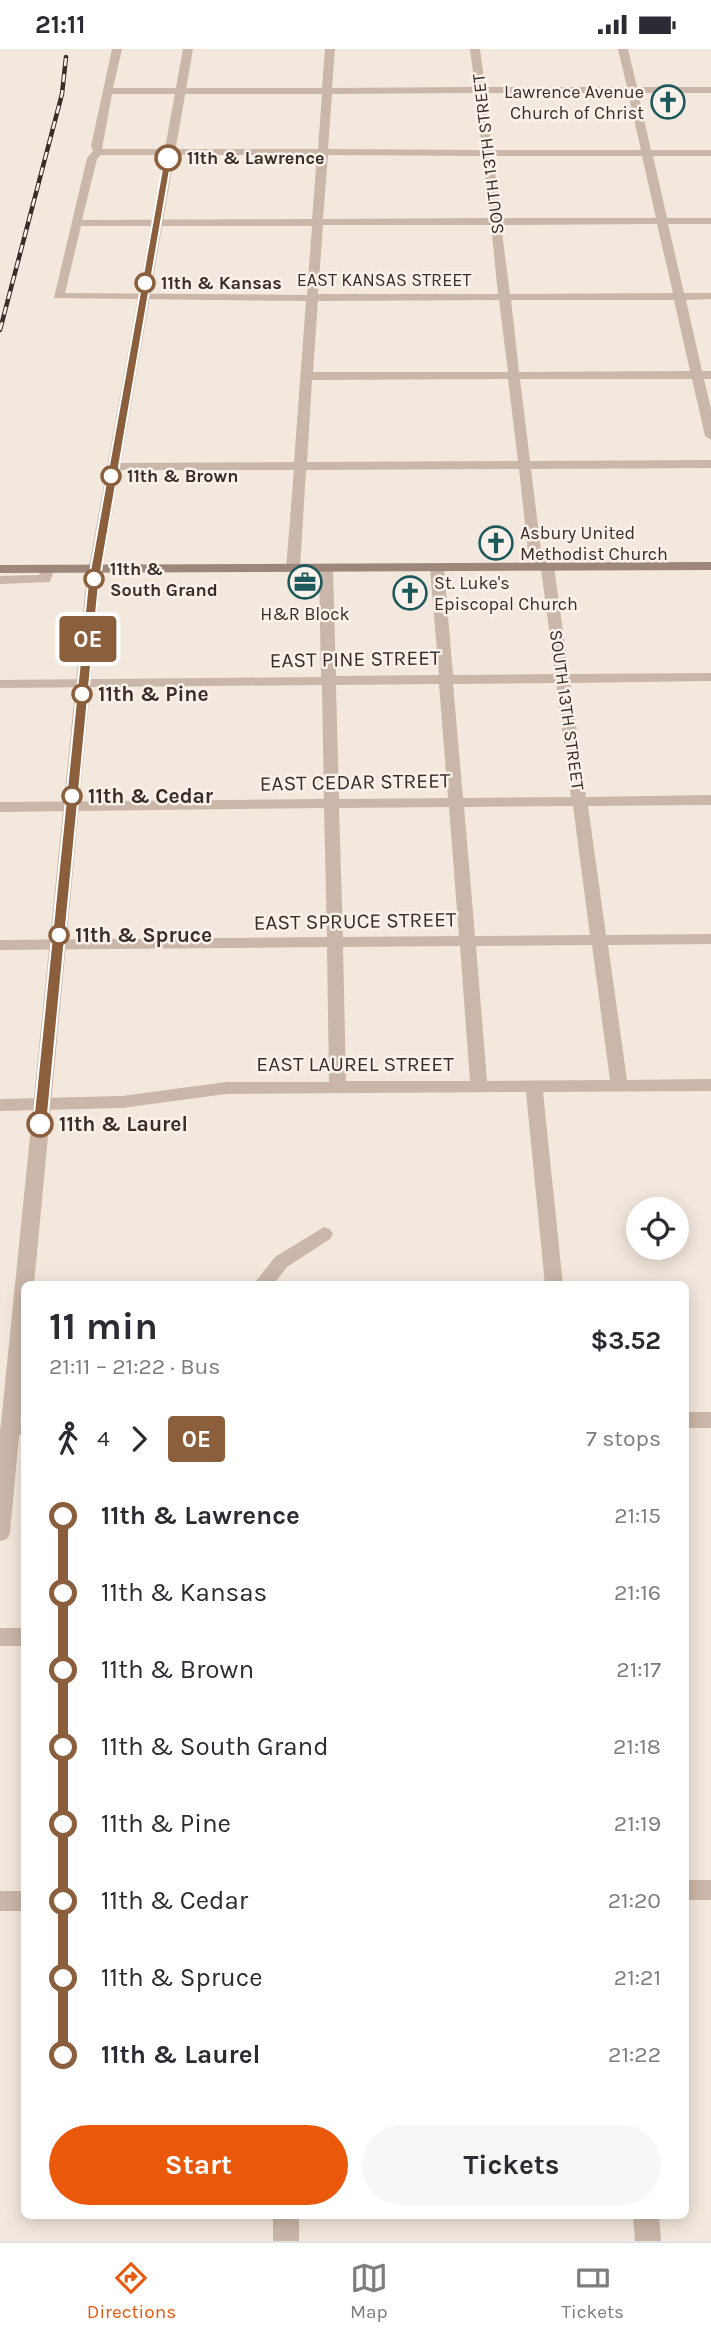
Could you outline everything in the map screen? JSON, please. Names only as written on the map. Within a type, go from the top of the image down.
[{"type":"main road","points":[[0,569],[711,566]]},
{"type":"street","points":[[98,152],[96,146],[117,49]]},
{"type":"street","points":[[28,1281],[42,1104],[95,570],[188,49]]},
{"type":"street","points":[[293,569],[330,49]]},
{"type":"street","name":"SOUTH 13TH STREET","points":[[475,49],[536,561],[548,567],[619,1085]]},
{"type":"street","points":[[623,49],[711,436]]},
{"type":"street","points":[[106,92],[711,90]]},
{"type":"street","points":[[711,153],[322,155],[98,152],[92,157],[78,223],[711,221]]},
{"type":"street","name":"EAST KANSAS STREET","points":[[78,223],[58,296],[711,296]]},
{"type":"street","points":[[306,376],[711,375]]},
{"type":"street","points":[[113,467],[711,464]]},
{"type":"street","points":[[326,569],[338,1087]]},
{"type":"street","points":[[437,569],[479,1086]]},
{"type":"street","points":[[0,580],[45,579],[47,570]]},
{"type":"street","name":"EAST PINE STREET","points":[[0,684],[711,677]]},
{"type":"street","name":"EAST CEDAR STREET","points":[[0,807],[711,800]]},
{"type":"street","name":"EAST SPRUCE STREET","points":[[0,945],[711,939]]},
{"type":"street","points":[[534,1085],[555,1281]]},
{"type":"street","name":"EAST LAUREL STREET","points":[[0,1105],[122,1102],[226,1088],[711,1085]]},
{"type":"street","points":[[265,1281],[281,1262],[324,1234]]},
{"type":"street","points":[[0,1533],[17,1428],[21,1376]]},
{"type":"street","points":[[689,1420],[711,1420]]},
{"type":"street","points":[[0,1637],[21,1637]]},
{"type":"street","points":[[689,1890],[711,1890]]},
{"type":"street","points":[[0,1901],[21,1901]]},
{"type":"street","points":[[286,2219],[286,2241]]},
{"type":"street","points":[[646,2219],[648,2241]]},
{"type":"railway","points":[[0,330],[62,94],[66,57]]},
{"type":"bus line","name":"0E","points":[[40,1124],[93,583],[168,158]]},
{"type":"place","name":"Lawrence Avenue Church of Christ","points":[[668,102]]},
{"type":"place","name":"11th & Lawrence","points":[[168,158]]},
{"type":"place","name":"11th & Kansas","points":[[145,283]]},
{"type":"place","name":"11th & Brown","points":[[111,476]]},
{"type":"place","name":"Asbury United Methodist Church","points":[[496,543]]},
{"type":"place","name":"11th & South Grand","points":[[94,579]]},
{"type":"place","name":"H&R Block","points":[[305,582]]},
{"type":"place","name":"St. Luke's Episcopal Church","points":[[410,593]]},
{"type":"place","name":"11th & Pine","points":[[82,694]]},
{"type":"place","name":"11th & Cedar","points":[[72,796]]},
{"type":"place","name":"11th & Spruce","points":[[59,935]]},
{"type":"place","name":"11th & Laurel","points":[[40,1124]]}]
